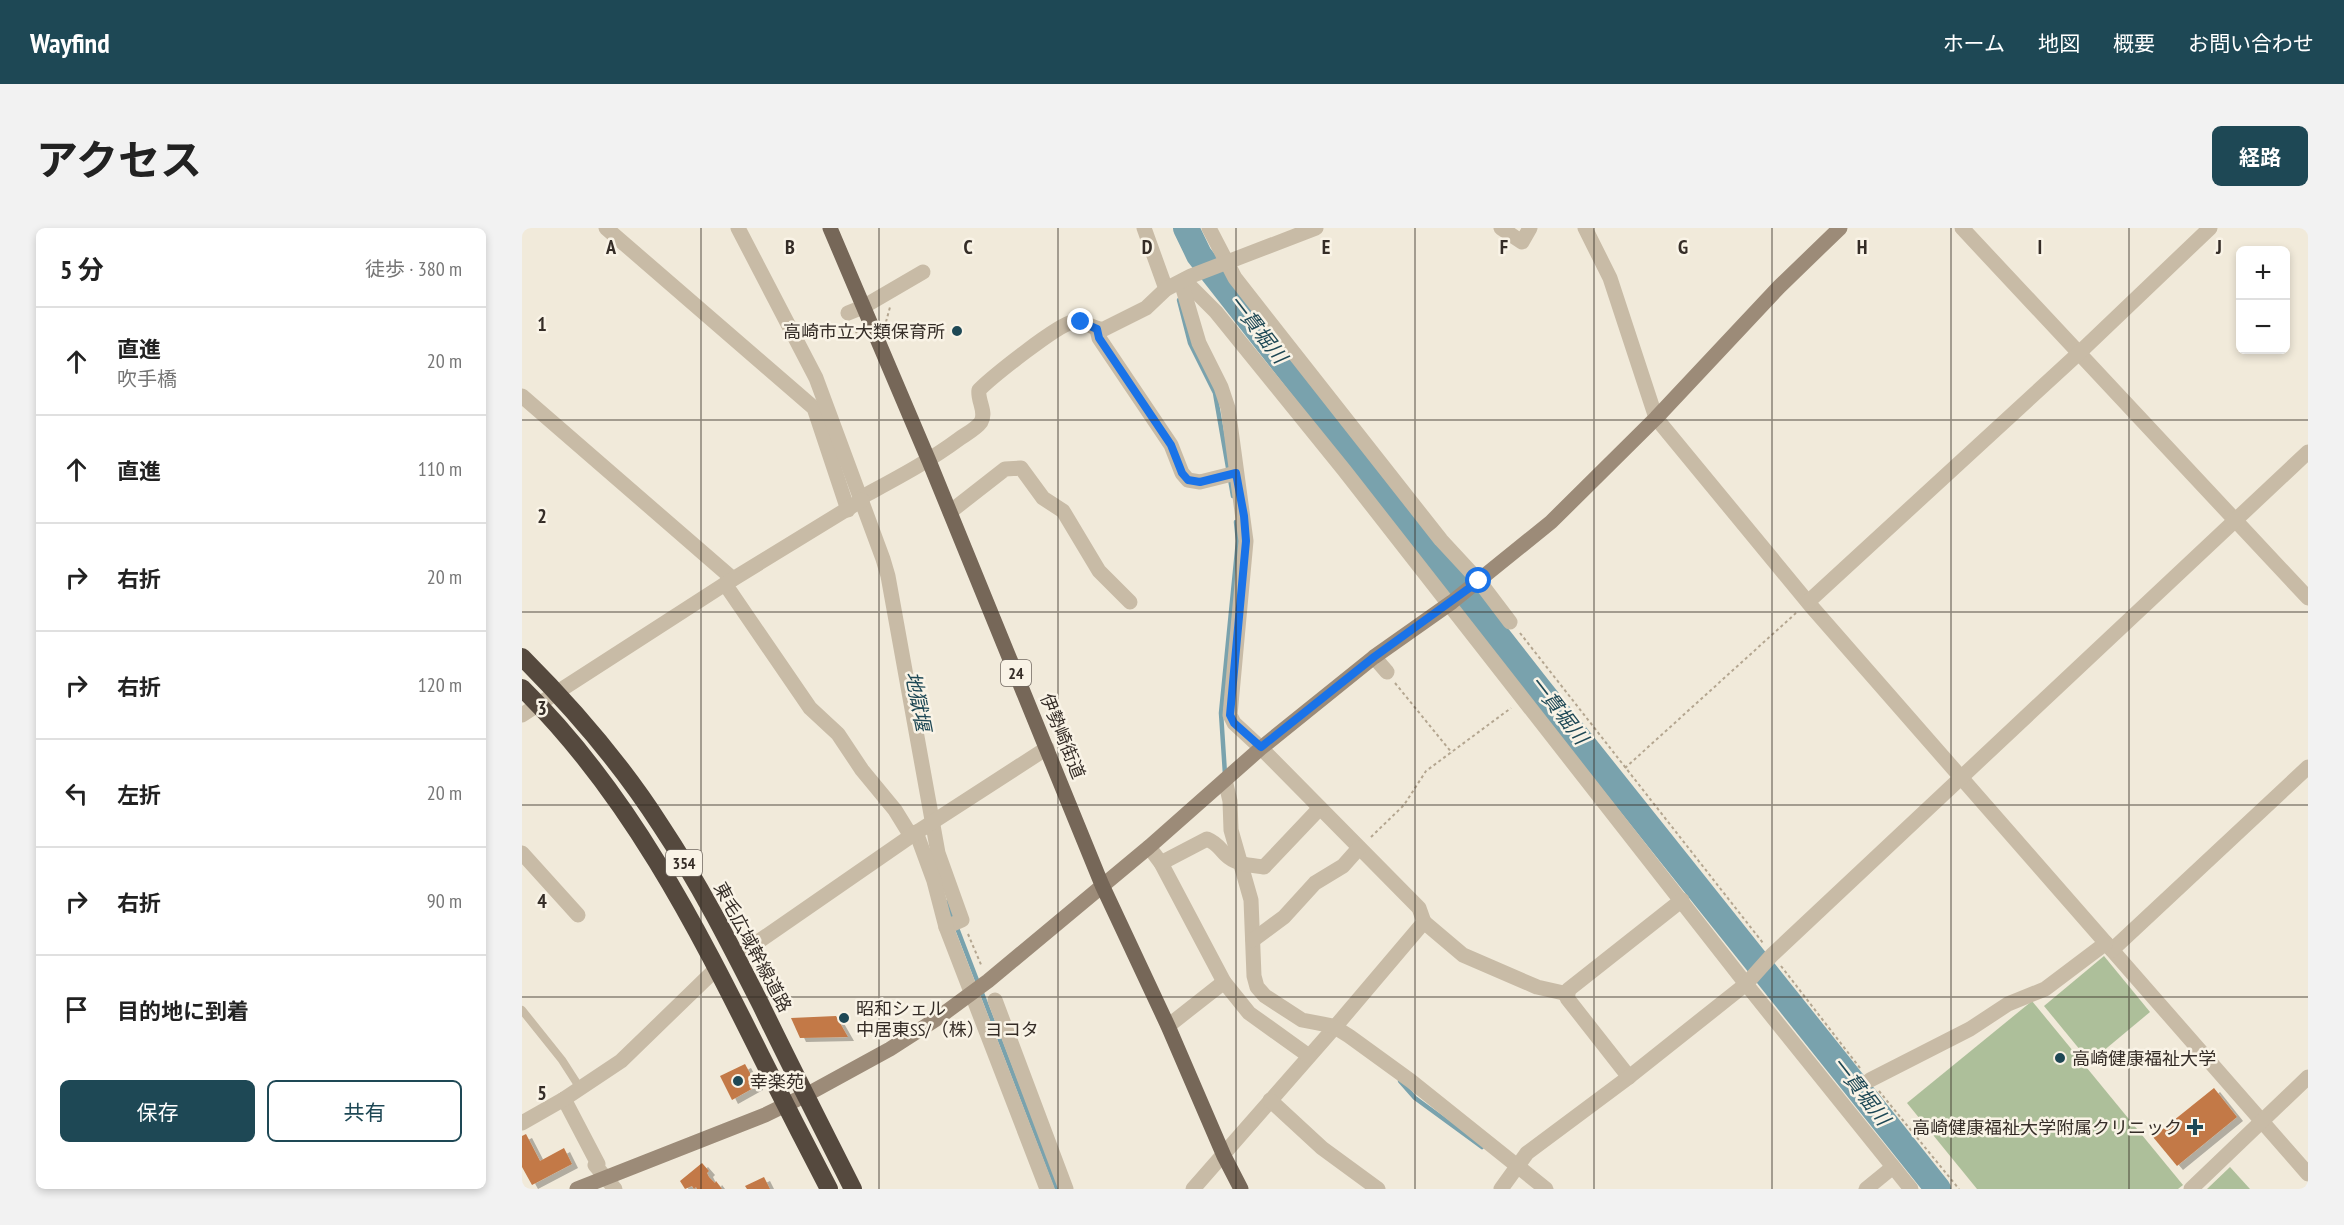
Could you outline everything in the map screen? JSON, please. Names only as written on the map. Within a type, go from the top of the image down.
[{"type":"highway","name":"東毛広域幹線道路","points":[[522,657],[557,693],[616,764],[661,825],[736,957],[852,1189]]},
{"type":"highway","name":"354","points":[[522,688],[598,776],[641,837],[681,901],[829,1189]]},
{"type":"main road","name":"伊勢崎街道","points":[[830,228],[929,461],[1102,885],[1241,1189]]},
{"type":"street","points":[[606,228],[814,408],[848,510]]},
{"type":"street","points":[[738,228],[816,378],[862,499],[888,576],[938,853],[962,920],[946,927]]},
{"type":"street","points":[[1144,228],[1166,289]]},
{"type":"street","points":[[1209,228],[1224,264],[1441,540],[1510,622]]},
{"type":"street","points":[[522,715],[729,581],[848,510],[862,499],[929,461],[981,421],[983,413],[977,396],[979,390],[996,374],[1065,325],[1081,322],[1097,329],[1104,329],[1146,308],[1166,289],[1316,228]]},
{"type":"street","points":[[1501,228],[1522,242],[1530,228]]},
{"type":"street","points":[[1585,228],[1610,278],[1656,418],[1808,602],[2308,1174]]},
{"type":"street","points":[[577,1189],[610,1183],[806,1095],[890,1049],[935,1020],[988,981],[1149,847],[1261,747],[1374,657],[1450,604],[1551,522],[1656,418],[1779,287],[1840,228]]},
{"type":"street","points":[[1962,228],[2308,598]]},
{"type":"street","points":[[1808,602],[2079,353],[2210,228]]},
{"type":"street","points":[[848,313],[863,307],[923,272]]},
{"type":"street","points":[[1186,280],[1199,343],[1221,387],[1228,408],[1244,516],[1246,541],[1230,715],[1234,723],[1261,747],[1319,809],[1419,908],[1424,921],[1463,954],[1537,987],[1568,994]]},
{"type":"street","points":[[1186,280],[1216,312],[1450,604],[1522,699],[1911,1189]]},
{"type":"street","points":[[1097,329],[1099,338],[1171,445],[1182,473],[1188,480],[1200,482],[1236,473]]},
{"type":"street","points":[[522,396],[729,581],[810,708],[838,734],[862,770],[913,834],[934,881],[946,927],[1047,1189]]},
{"type":"street","points":[[1501,1189],[1527,1153],[1629,1077],[1747,982],[1771,956],[1960,777],[2308,452]]},
{"type":"street","points":[[950,512],[1005,469],[1021,468],[1043,498],[1063,511],[1099,571],[1130,602]]},
{"type":"street","points":[[1374,657],[1387,672]]},
{"type":"street","points":[[736,957],[913,834],[1047,748]]},
{"type":"street","points":[[1870,1080],[1970,1029],[2008,1004],[2045,989],[2109,946],[2308,767]]},
{"type":"street","points":[[1225,780],[1230,801],[1231,830],[1251,900],[1254,976],[1257,987],[1265,996],[1302,1020],[1335,1027],[1411,1080],[1546,1189]]},
{"type":"street","points":[[1161,864],[1207,839],[1215,842],[1227,857],[1241,864],[1264,867],[1319,809]]},
{"type":"street","points":[[1149,847],[1161,864],[1224,982],[1249,1013],[1309,1056]]},
{"type":"street","points":[[1253,940],[1284,916],[1315,883],[1343,866],[1359,848]]},
{"type":"street","points":[[522,853],[578,915]]},
{"type":"street","points":[[1629,1077],[1567,998],[1568,990],[1682,900]]},
{"type":"street","points":[[1193,1189],[1224,1156],[1424,921]]},
{"type":"street","points":[[522,1123],[564,1099],[621,1061],[717,968]]},
{"type":"street","points":[[1167,1026],[1224,982]]},
{"type":"street","points":[[995,1000],[1066,1189]]},
{"type":"street","points":[[2191,1189],[2308,1077]]},
{"type":"street","points":[[564,1099],[598,1164],[595,1165],[610,1183]]},
{"type":"street","points":[[1270,1100],[1322,1148],[1378,1189]]},
{"type":"street","points":[[1866,1189],[1893,1167]]},
{"type":"lane","points":[[522,1010],[562,1060],[580,1088]]},
{"type":"path","points":[[858,336],[886,325],[892,302]]},
{"type":"path","points":[[1625,768],[1808,602]]},
{"type":"path","points":[[1510,622],[1771,956],[1959,1189]]},
{"type":"path","points":[[1387,672],[1452,753]]},
{"type":"path","points":[[1359,848],[1404,805],[1426,771],[1522,699]]},
{"type":"path","points":[[962,920],[988,981]]},
{"type":"green space","points":[[2104,956],[2150,1012],[2090,1062],[2044,1006]]},
{"type":"green space","points":[[2032,1001],[2183,1185],[2178,1189],[1977,1189],[1907,1103]]},
{"type":"green space","points":[[2230,1167],[2250,1189],[2207,1189]]},
{"type":"building","points":[[836,1016],[848,1037],[800,1038],[791,1018]]},
{"type":"building","name":"幸楽苑","points":[[745,1064],[757,1086],[732,1100],[720,1076]]},
{"type":"building","name":"高崎健康福祉大学附属クリニック","points":[[2214,1088],[2237,1117],[2177,1166],[2153,1137]]},
{"type":"building","points":[[526,1134],[540,1161],[564,1148],[572,1164],[532,1185],[522,1167],[522,1136]]},
{"type":"building","points":[[702,1163],[709,1171],[707,1173],[709,1177],[715,1183],[716,1181],[722,1189],[697,1189],[696,1187],[694,1189],[692,1186],[685,1189],[680,1181]]},
{"type":"building","points":[[764,1177],[770,1189],[747,1189],[745,1186]]},
{"type":"waterway","name":"一貫堀川","points":[[1186,228],[1199,255],[1539,689],[1938,1189]]},
{"type":"waterway","points":[[1179,300],[1190,343],[1215,393],[1233,496]]},
{"type":"waterway","points":[[1225,774],[1221,713],[1238,541],[1236,522]]},
{"type":"waterway","name":"地獄堰","points":[[947,902],[1057,1189]]},
{"type":"waterway","points":[[1400,1081],[1415,1098],[1482,1147]]},
{"type":"place","name":"高崎市立大類保育所","points":[[957,331]]},
{"type":"place","name":"昭和シェル 中居東SS/（株）ヨコタ","points":[[844,1018]]},
{"type":"place","name":"高崎健康福祉大学","points":[[2060,1058]]},
{"type":"place","name":"幸楽苑","points":[[738,1081]]},
{"type":"place","name":"高崎健康福祉大学附属クリニック","points":[[2195,1127]]},
{"type":"route","points":[[1081,322],[1086,322],[1097,329],[1099,338],[1171,445],[1182,473],[1188,480],[1200,482],[1236,473],[1246,541],[1230,715],[1234,723],[1261,747],[1374,657],[1449,605],[1479,581]]}]
